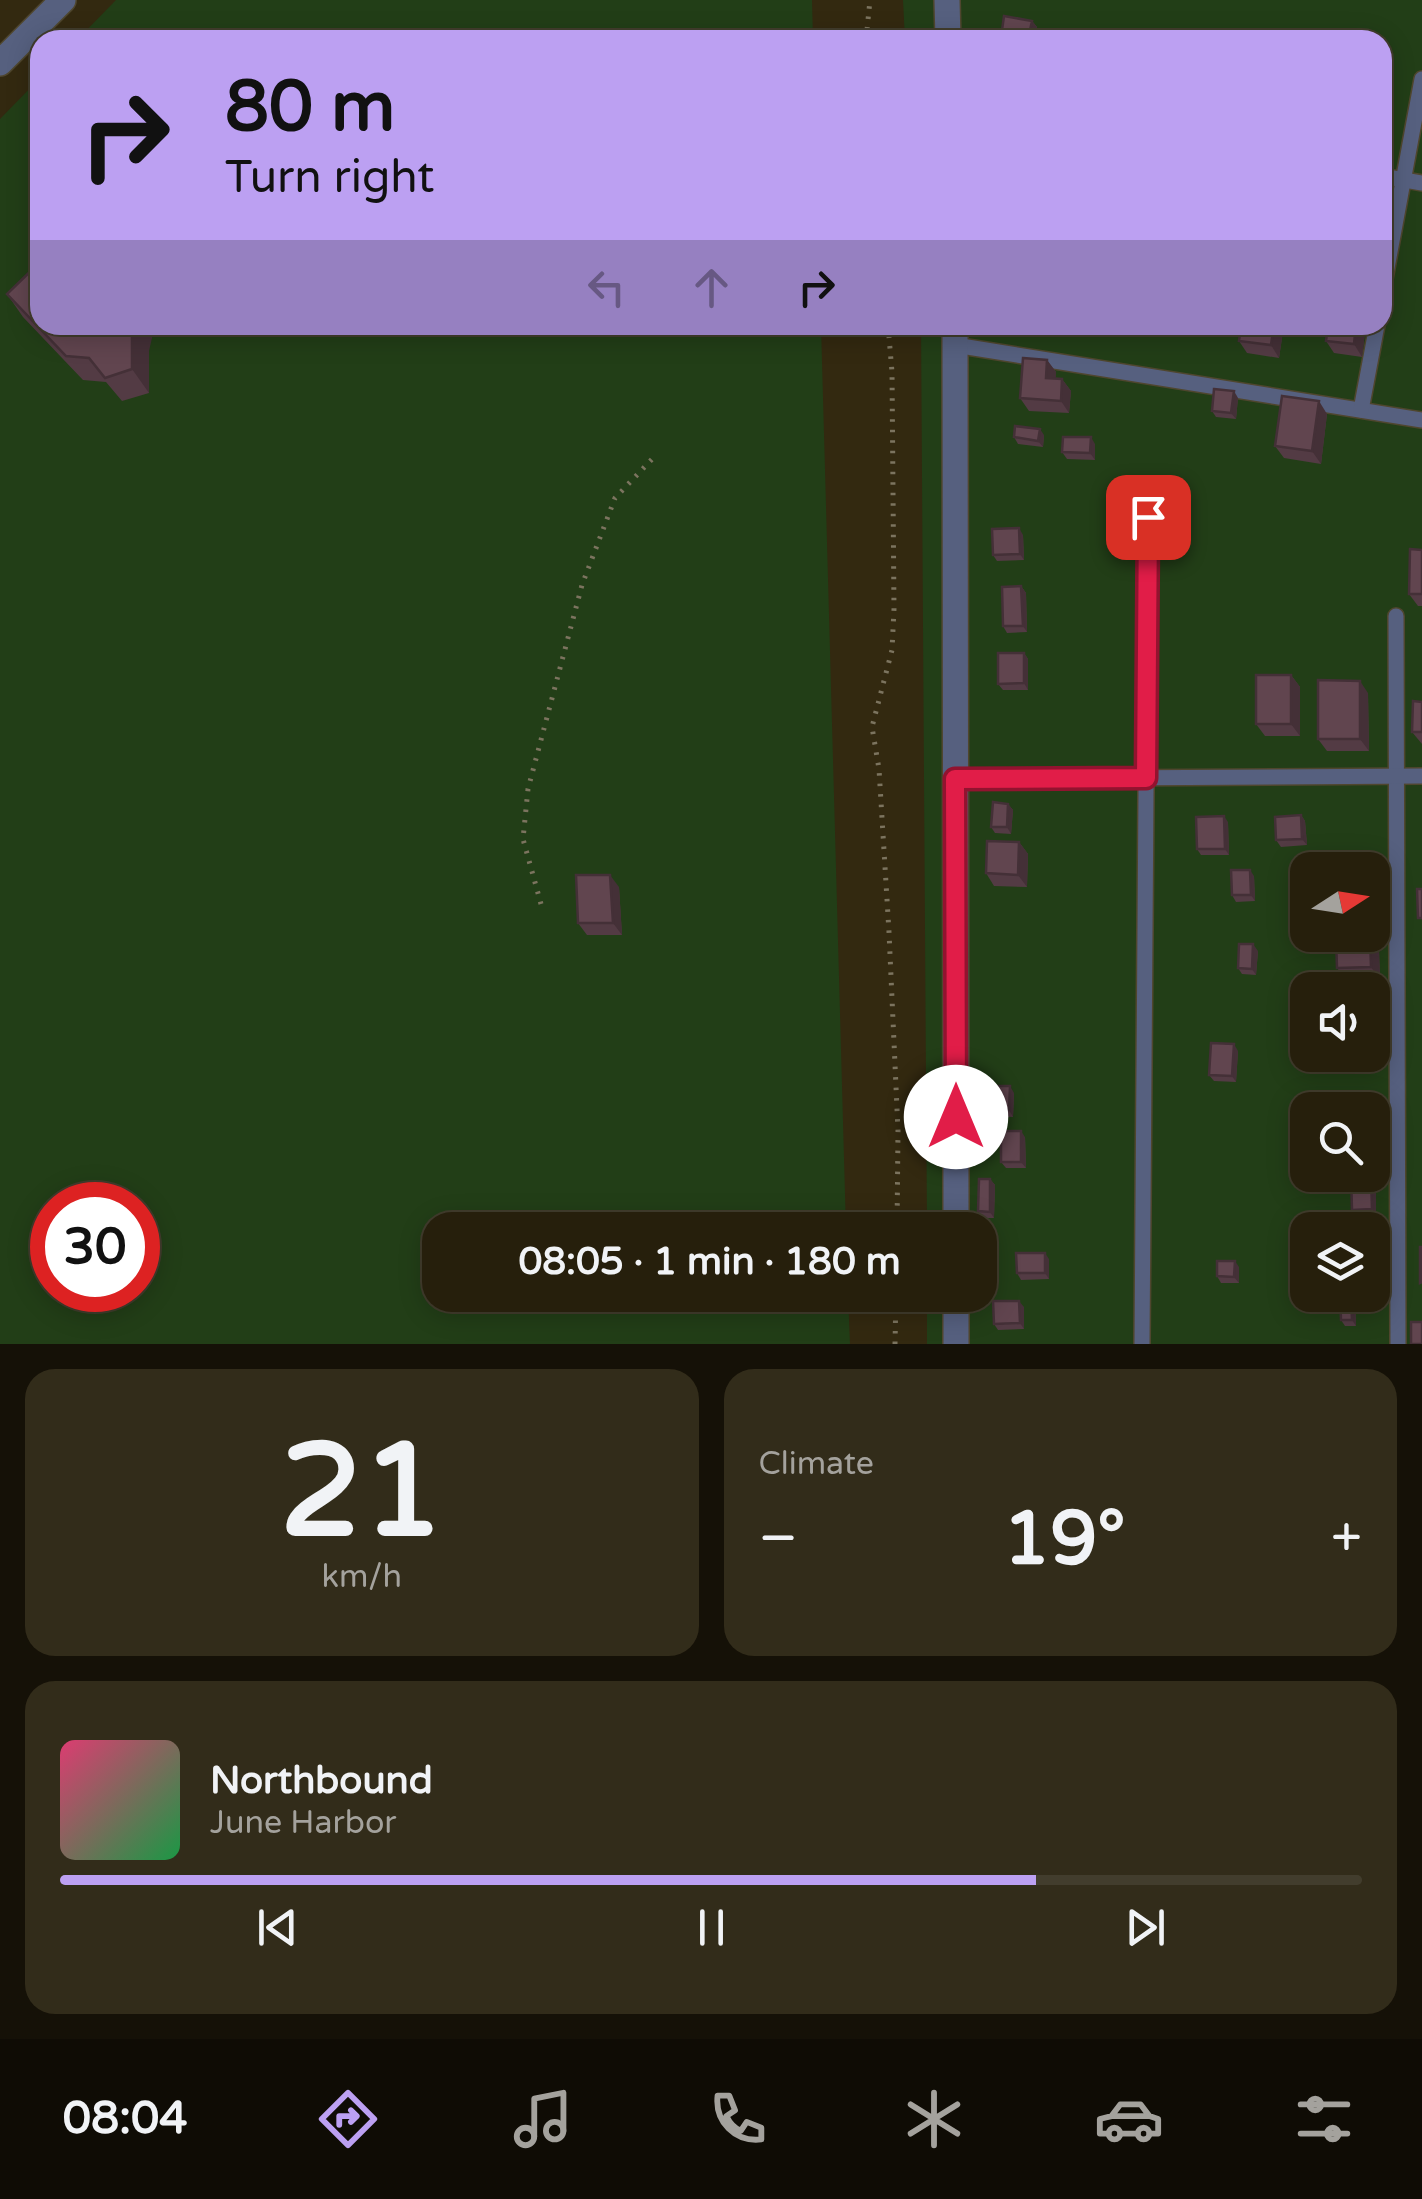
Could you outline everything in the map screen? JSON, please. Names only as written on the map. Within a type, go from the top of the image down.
[{"type":"street","points":[[33,30],[63,0]]},
{"type":"street","points":[[946,0],[948,30]]},
{"type":"street","points":[[0,63],[30,33]]},
{"type":"street","points":[[955,335],[956,1212]]},
{"type":"street","points":[[956,1312],[956,1344]]},
{"type":"lane","points":[[1392,242],[1422,79]]},
{"type":"lane","points":[[1392,178],[1422,182]]},
{"type":"lane","points":[[955,335],[1422,420]]},
{"type":"lane","points":[[1361,410],[1375,335]]},
{"type":"lane","points":[[1142,1344],[1148,517]]},
{"type":"lane","points":[[1396,616],[1398,1344]]},
{"type":"lane","points":[[955,779],[1422,776]]},
{"type":"path","points":[[867,30],[870,0]]},
{"type":"path","points":[[889,335],[894,622],[892,650],[872,727],[892,992],[898,1131],[896,1212]]},
{"type":"path","points":[[541,904],[523,839],[528,789],[582,585],[615,498],[655,456]]},
{"type":"path","points":[[895,1344],[896,1312]]},
{"type":"green space","points":[[116,0],[812,0],[813,30],[87,30]]},
{"type":"green space","points":[[903,0],[1422,0],[1422,1344],[927,1344],[927,1312],[997,1312],[997,1212],[927,1212],[921,335],[1392,335],[1392,30],[904,30]]},
{"type":"green space","points":[[30,88],[30,335],[821,335],[846,1212],[422,1212],[422,1312],[849,1312],[850,1344],[0,1344],[0,119]]},
{"type":"building","points":[[1004,16],[1032,21],[1030,30],[1002,30]]},
{"type":"building","points":[[30,272],[30,318],[7,294]]},
{"type":"building","points":[[46,335],[132,335],[132,369],[105,378],[89,358],[66,356]]},
{"type":"building","points":[[1240,335],[1272,335],[1271,345],[1239,341]]},
{"type":"building","points":[[1327,335],[1355,335],[1354,344],[1326,341]]},
{"type":"building","points":[[1023,358],[1047,360],[1046,378],[1062,379],[1061,401],[1020,398]]},
{"type":"building","points":[[1214,389],[1234,391],[1231,413],[1212,411]]},
{"type":"building","points":[[1282,396],[1319,401],[1312,451],[1275,446]]},
{"type":"building","points":[[1015,426],[1040,429],[1038,441],[1014,437]]},
{"type":"building","points":[[1063,437],[1091,437],[1090,453],[1062,452]]},
{"type":"building","points":[[1019,528],[1020,554],[993,555],[992,529]]},
{"type":"building","points":[[1410,549],[1422,550],[1422,594],[1409,594]]},
{"type":"building","points":[[1021,586],[1023,626],[1003,626],[1002,587]]},
{"type":"building","points":[[998,653],[1024,653],[1024,683],[998,684]]},
{"type":"building","points":[[1256,675],[1291,675],[1291,724],[1256,724]]},
{"type":"building","points":[[1318,680],[1360,681],[1360,739],[1318,739]]},
{"type":"building","points":[[1413,701],[1422,702],[1422,732],[1412,732]]},
{"type":"building","points":[[993,802],[1008,804],[1007,827],[991,827]]},
{"type":"building","points":[[1301,815],[1302,839],[1276,840],[1275,817]]},
{"type":"building","points":[[1224,816],[1225,849],[1197,849],[1196,817]]},
{"type":"building","points":[[987,841],[1019,842],[1018,875],[986,873]]},
{"type":"building","points":[[1231,870],[1250,870],[1251,895],[1232,895]]},
{"type":"building","points":[[576,875],[610,875],[613,923],[578,923]]},
{"type":"building","points":[[1417,889],[1422,889],[1422,918],[1418,918]]},
{"type":"building","points":[[1239,944],[1253,944],[1252,969],[1238,968]]},
{"type":"building","points":[[1336,952],[1370,952],[1371,967],[1337,968]]},
{"type":"building","points":[[1211,1043],[1234,1044],[1232,1076],[1209,1075]]},
{"type":"building","points":[[987,1086],[1010,1086],[1009,1110],[986,1110]]},
{"type":"building","points":[[1001,1131],[1021,1131],[1021,1162],[1001,1162]]},
{"type":"building","points":[[979,1179],[990,1179],[990,1212],[978,1211]]},
{"type":"building","points":[[1351,1192],[1371,1192],[1372,1209],[1352,1210]]},
{"type":"building","points":[[1420,1247],[1422,1282],[1420,1283]]},
{"type":"building","points":[[1016,1253],[1045,1253],[1045,1273],[1017,1273]]},
{"type":"building","points":[[1217,1261],[1235,1261],[1234,1277],[1217,1276]]},
{"type":"building","points":[[997,1301],[1019,1301],[1020,1323],[994,1324]]},
{"type":"building","points":[[1341,1312],[1352,1312],[1352,1320],[1341,1320]]},
{"type":"building","points":[[1411,1322],[1422,1322],[1422,1344],[1411,1344]]},
{"type":"route","points":[[956,1117],[955,779],[1146,778],[1148,517]]}]
